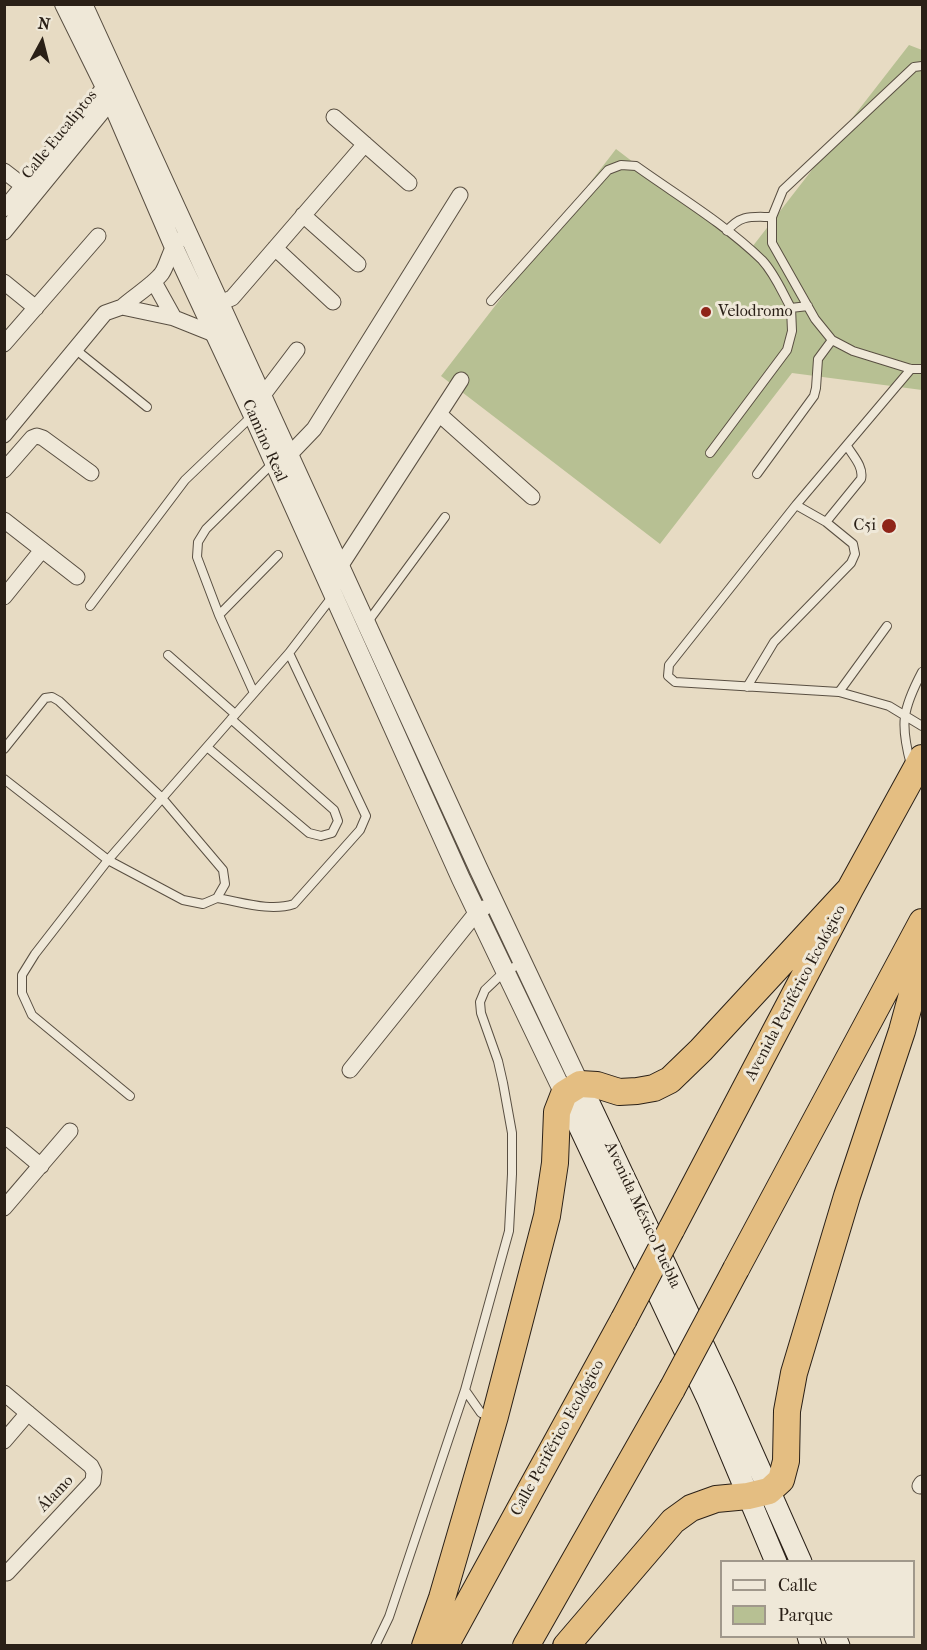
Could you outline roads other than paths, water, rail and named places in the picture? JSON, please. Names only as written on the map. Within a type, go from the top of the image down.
[{"type":"highway","name":"Avenida Periférico Ecológico","points":[[671,1230],[850,889],[918,766]]},
{"type":"highway","points":[[425,1646],[442,1598],[495,1416],[547,1216],[555,1163],[557,1112],[572,1089],[597,1085],[619,1092],[638,1091],[654,1088],[670,1080],[701,1050],[850,889]]},
{"type":"highway","points":[[526,1646],[672,1389],[922,922]]},
{"type":"highway","points":[[567,1646],[673,1521],[692,1508],[716,1499],[758,1493],[781,1480],[786,1461],[787,1411],[794,1373],[847,1196],[902,1031],[922,958]]},
{"type":"highway","name":"Calle Periférico Ecológico","points":[[445,1646],[671,1230]]},
{"type":"main road","name":"Avenida México Puebla","points":[[572,1089],[708,1400],[758,1493],[800,1560]]},
{"type":"main road","name":"Avenida México Puebla","points":[[758,1493],[775,1560]]},
{"type":"street","name":"Camino Real","points":[[64,4],[113,88],[187,231],[220,303],[261,406],[273,462],[462,879]]},
{"type":"street","name":"Camino Real","points":[[89,8],[113,88],[173,245],[214,334],[290,454],[479,870]]},
{"type":"street","name":"Calle Eucaliptos","points":[[4,232],[29,190],[113,88]]},
{"type":"street","points":[[334,117],[410,183]]},
{"type":"street","points":[[220,303],[232,298],[365,144]]},
{"type":"street","points":[[4,171],[29,190]]},
{"type":"street","name":"Calle Eucaliptos","points":[[4,209],[29,190]]},
{"type":"street","points":[[273,462],[290,454],[314,429],[460,195]]},
{"type":"street","points":[[303,215],[358,264]]},
{"type":"street","points":[[4,435],[105,314],[122,307],[154,282],[165,266],[173,245],[187,231]]},
{"type":"street","points":[[4,344],[98,236]]},
{"type":"street","points":[[275,248],[333,302]]},
{"type":"street","points":[[4,282],[36,308]]},
{"type":"street","points":[[154,282],[174,318]]},
{"type":"street","points":[[122,307],[174,318],[214,334]]},
{"type":"street","points":[[261,406],[297,350]]},
{"type":"street","points":[[341,565],[461,380]]},
{"type":"street","points":[[439,414],[532,496]]},
{"type":"street","points":[[6,469],[32,438],[38,436],[92,473]]},
{"type":"street","points":[[4,520],[77,577]]},
{"type":"street","points":[[4,597],[42,550]]},
{"type":"street","name":"Avenida México Puebla","points":[[479,870],[523,963],[572,1089]]},
{"type":"street","name":"Avenida México Puebla","points":[[462,879],[505,971],[572,1089]]},
{"type":"street","points":[[350,1070],[477,912],[495,902]]},
{"type":"street","points":[[4,1208],[70,1131]]},
{"type":"street","points":[[4,1135],[41,1166]]},
{"type":"street","name":"Álamo","points":[[4,1393],[91,1466],[94,1472],[93,1481],[7,1573]]},
{"type":"street","points":[[4,1441],[28,1413]]},
{"type":"lane","points":[[922,66],[914,67],[783,190],[772,217],[772,243],[815,319],[832,340],[852,351],[911,369],[922,369]]},
{"type":"lane","points":[[491,301],[608,170],[621,165],[636,166],[727,231],[762,261],[791,308],[792,331],[787,350],[710,453]]},
{"type":"lane","points":[[727,231],[738,220],[772,217]]},
{"type":"lane","points":[[791,308],[808,306]]},
{"type":"lane","points":[[757,474],[814,396],[818,359],[832,340]]},
{"type":"lane","points":[[75,349],[147,407]]},
{"type":"lane","points":[[911,369],[795,505],[669,665],[668,676],[675,682],[839,692],[889,706],[922,726]]},
{"type":"lane","points":[[90,606],[185,480],[261,406]]},
{"type":"lane","points":[[826,522],[861,479],[862,470],[847,446]]},
{"type":"lane","points":[[254,693],[219,615],[197,557],[198,542],[206,529],[273,462]]},
{"type":"lane","points":[[747,687],[774,642],[851,563],[855,554],[853,544],[826,522],[795,505]]},
{"type":"lane","points":[[367,624],[445,517]]},
{"type":"lane","points":[[219,615],[278,555]]},
{"type":"lane","points":[[130,1096],[32,1015],[22,993],[22,975],[35,954],[108,860],[289,653],[334,596]]},
{"type":"lane","points":[[839,692],[886,626]]},
{"type":"lane","points":[[4,779],[108,860],[183,900],[203,903],[217,898],[273,908],[283,908],[294,904],[360,830],[366,816],[289,653]]},
{"type":"lane","points":[[168,655],[334,810],[338,821],[332,832],[321,836],[309,833],[207,747]]},
{"type":"lane","points":[[918,766],[904,738],[904,714],[909,697],[922,672]]},
{"type":"lane","points":[[4,749],[45,698],[52,697],[59,700],[162,798],[223,870],[225,884],[217,898]]},
{"type":"lane","points":[[375,1646],[389,1617],[465,1390],[490,1307],[509,1231],[512,1133],[498,1061],[481,1013],[480,1002],[485,990],[505,971],[523,963]]},
{"type":"lane","points":[[465,1390],[481,1413],[495,1416]]},
{"type":"place","name":"Velodromo","points":[[706,312]]},
{"type":"place","name":"C5i","points":[[889,526]]}]
